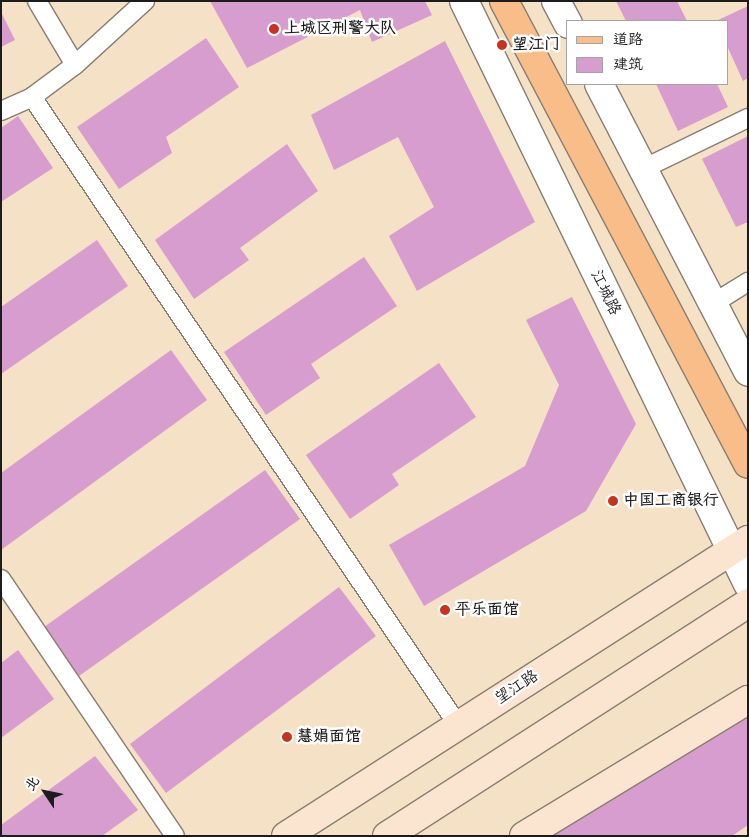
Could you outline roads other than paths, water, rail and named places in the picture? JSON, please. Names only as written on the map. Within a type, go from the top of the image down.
[{"type":"main road","points":[[504,1],[748,464]]},
{"type":"street","name":"江城路","points":[[464,1],[739,546],[748,584]]},
{"type":"street","points":[[556,1],[566,20]]},
{"type":"street","points":[[600,85],[714,303],[748,372]]},
{"type":"street","name":"望江路","points":[[286,836],[739,546]]},
{"type":"street","points":[[388,836],[748,603]]},
{"type":"street","points":[[524,836],[748,700]]},
{"type":"lane","points":[[37,1],[75,65]]},
{"type":"lane","points":[[1,112],[32,97],[75,65],[146,1]]},
{"type":"lane","points":[[32,97],[458,725]]},
{"type":"lane","points":[[643,169],[748,118]]},
{"type":"lane","points":[[714,303],[748,282]]},
{"type":"lane","points":[[1,580],[175,836]]},
{"type":"place","name":"上城区刑警大队","points":[[274,29]]},
{"type":"place","name":"望江门","points":[[502,45]]},
{"type":"place","name":"中国工商银行","points":[[613,501]]},
{"type":"place","name":"平乐面馆","points":[[445,610]]},
{"type":"place","name":"慧娟面馆","points":[[287,737]]}]
